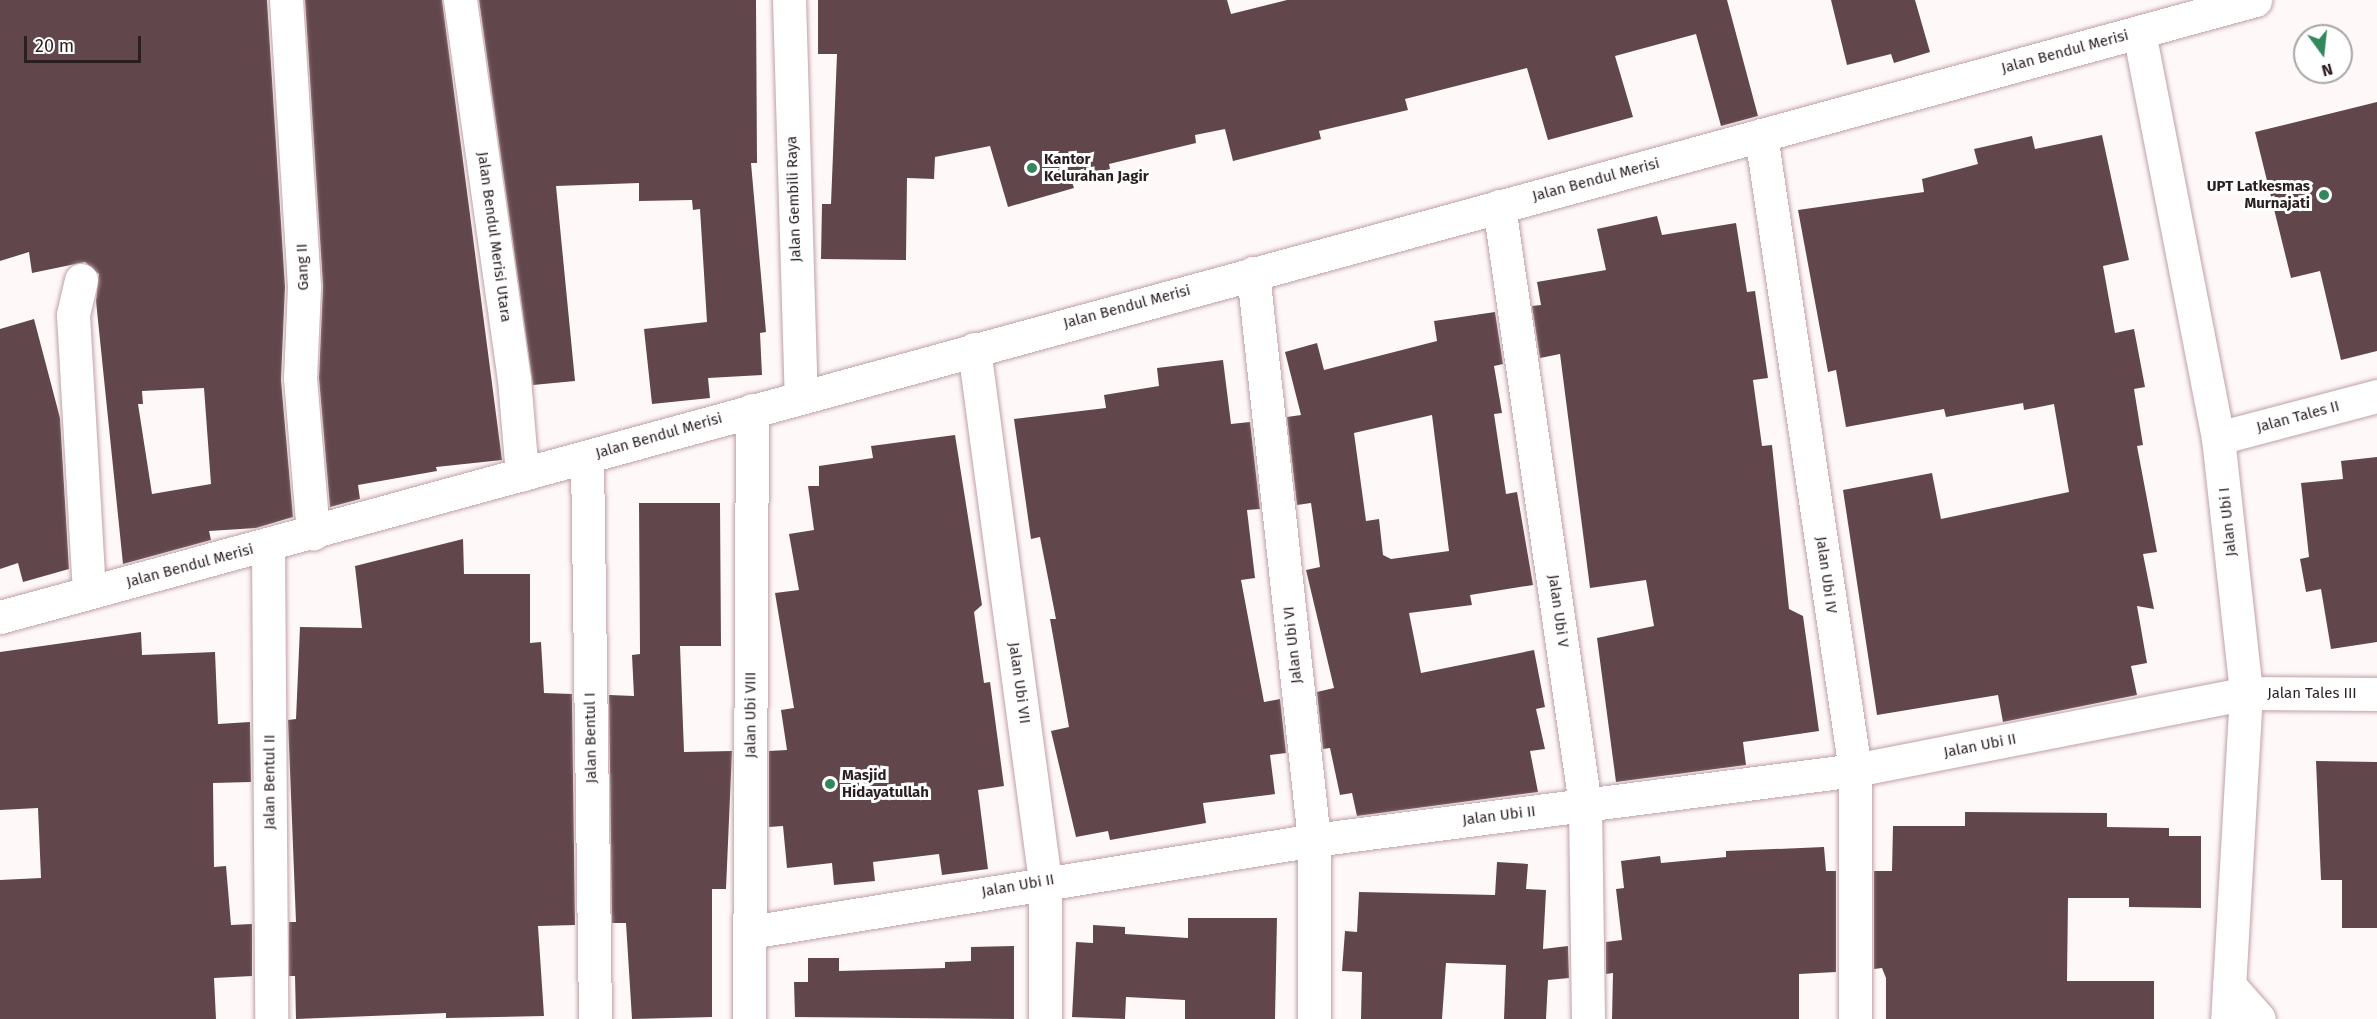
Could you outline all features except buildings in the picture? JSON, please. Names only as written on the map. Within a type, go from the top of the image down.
[{"type":"street","name":"Gang II","points":[[286,0],[304,287],[301,397],[312,533]]},
{"type":"street","name":"Jalan Bendul Merisi Utara","points":[[460,0],[514,379],[522,475]]},
{"type":"street","name":"Jalan Gembili Raya","points":[[789,0],[801,397]]},
{"type":"street","name":"Jalan Bendul Merisi","points":[[0,617],[2255,0]]},
{"type":"street","name":"Jalan Ubi I","points":[[2139,32],[2218,438],[2246,693],[2227,1019]]},
{"type":"street","name":"Jalan Ubi IV","points":[[1761,135],[1855,770],[1855,1019]]},
{"type":"street","name":"Jalan Ubi V","points":[[1499,206],[1586,805],[1588,1019]]},
{"type":"street","name":"Jalan Ubi VI","points":[[1253,273],[1314,840],[1314,1019]]},
{"type":"street","points":[[81,280],[73,315],[89,592]]},
{"type":"street","name":"Jalan Ubi VII","points":[[974,349],[1045,881],[1045,1019]]},
{"type":"street","name":"Jalan Tales II","points":[[2218,438],[2377,396]]},
{"type":"street","name":"Jalan Ubi VIII","points":[[749,1019],[752,410]]},
{"type":"street","name":"Jalan Bentul I","points":[[587,457],[595,1019]]},
{"type":"street","name":"Jalan Bentul II","points":[[268,545],[271,1019]]},
{"type":"street","name":"Jalan Ubi II","points":[[750,932],[1045,881],[1314,840],[1855,770],[2246,693]]},
{"type":"street","name":"Jalan Tales III","points":[[2246,693],[2377,694]]},
{"type":"street","points":[[2229,985],[2259,1019]]},
{"type":"place","name":"Kantor Kelurahan Jagir","points":[[1032,168]]},
{"type":"place","name":"UPT Latkesmas Murnajati","points":[[2324,195]]},
{"type":"place","name":"Masjid Hidayatullah","points":[[830,784]]}]
